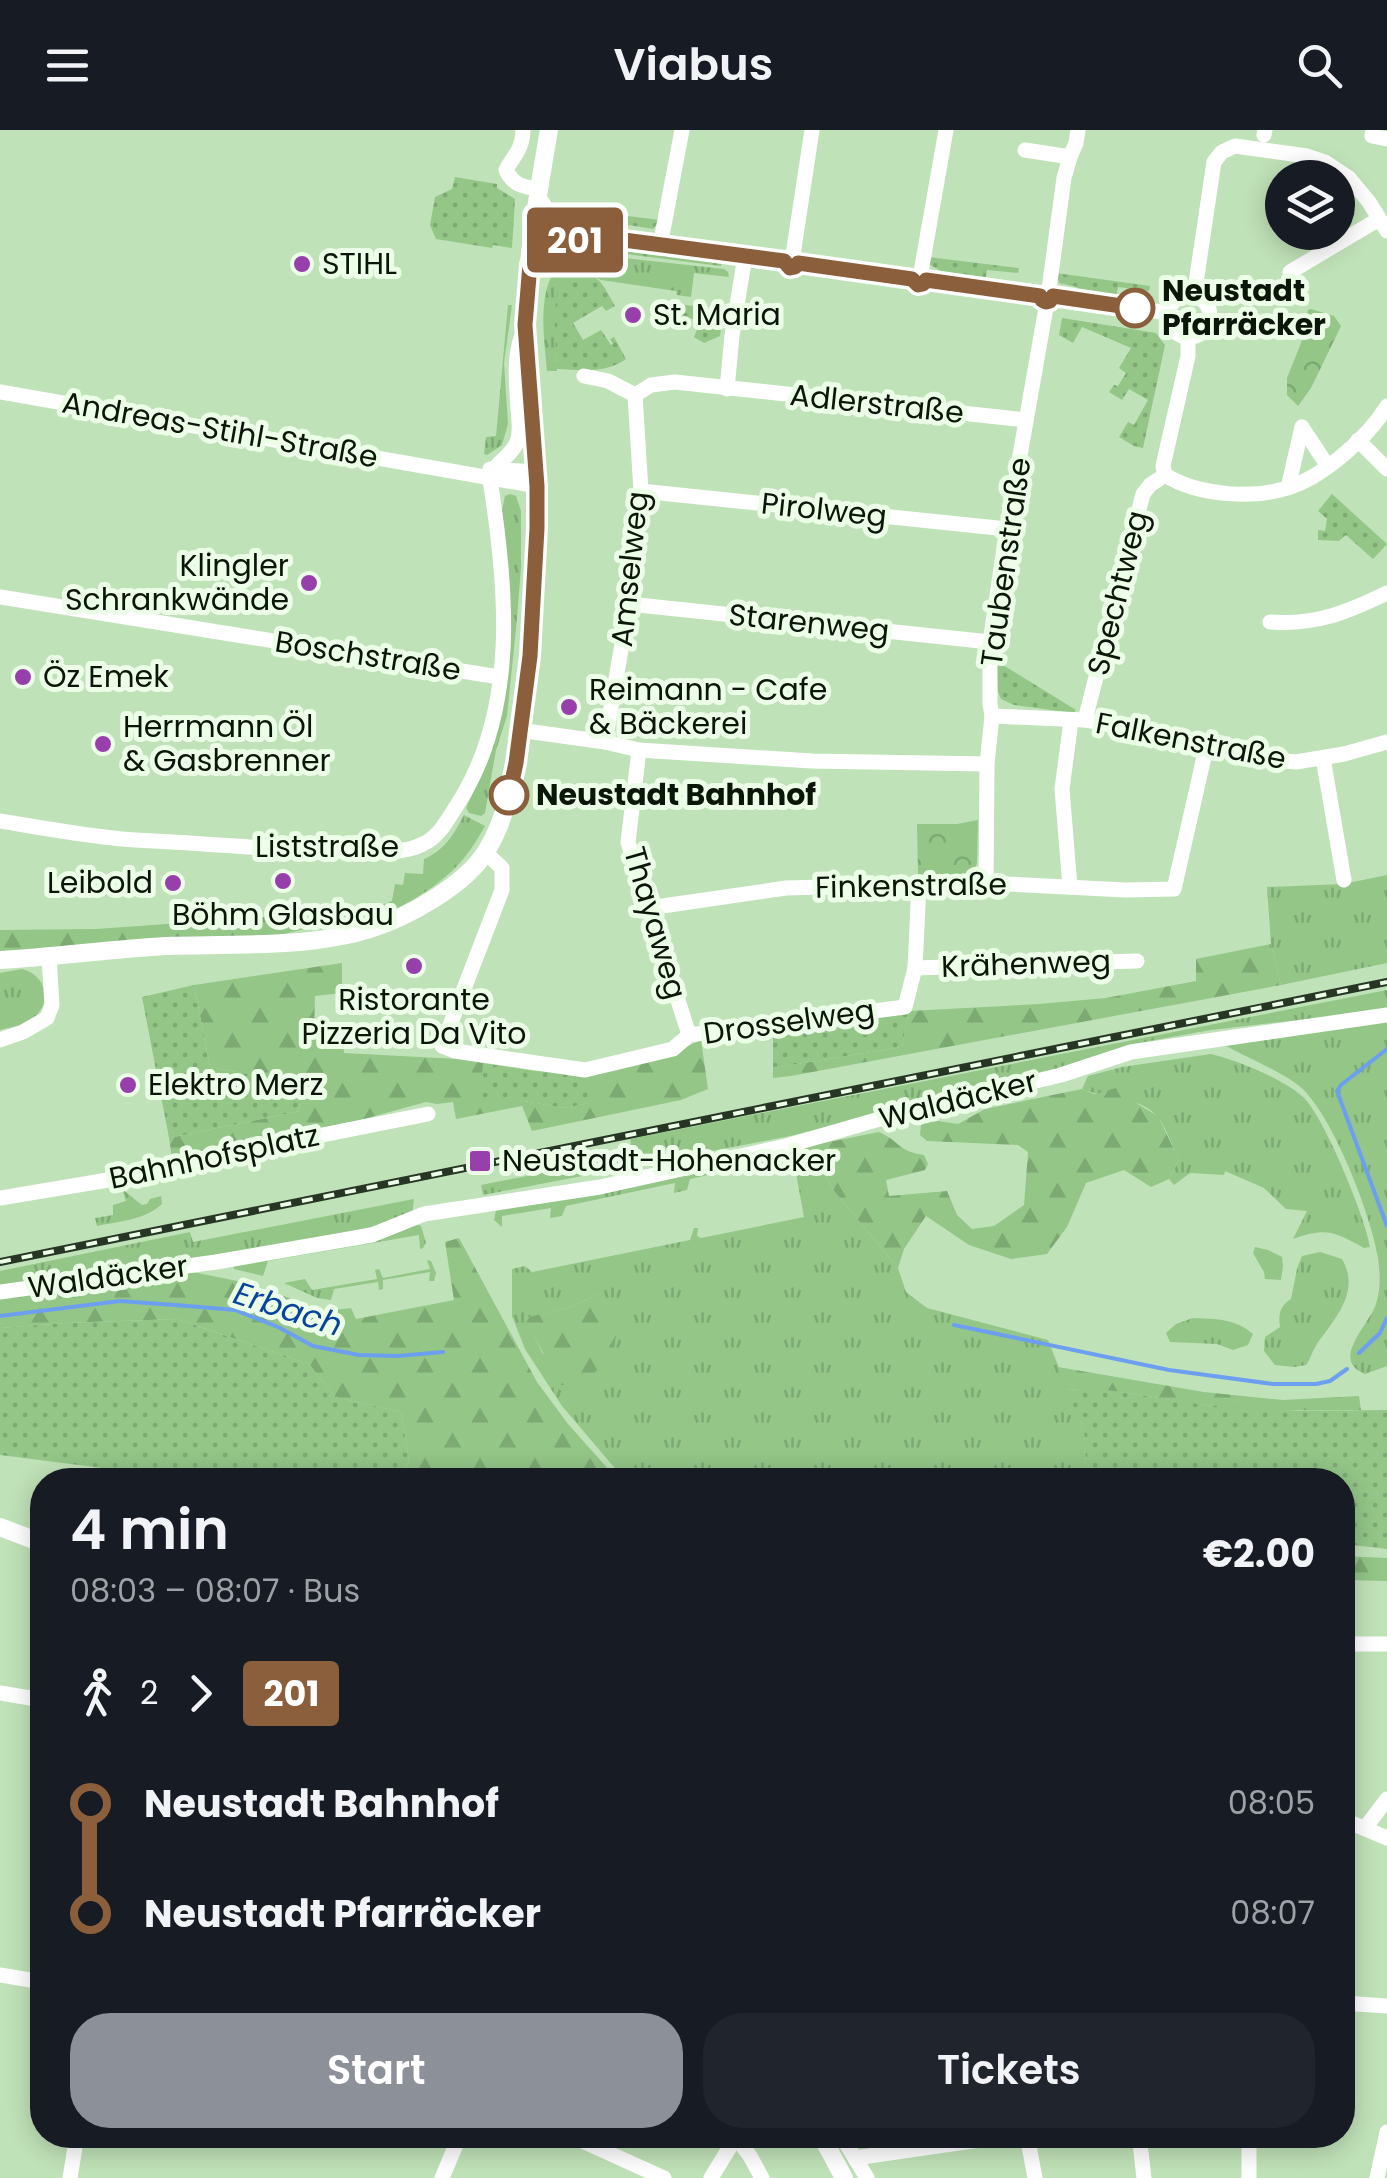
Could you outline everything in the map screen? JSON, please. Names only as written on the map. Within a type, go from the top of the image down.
[{"type":"street","points":[[523,130],[519,153],[506,170],[511,180],[538,192],[554,220]]},
{"type":"street","points":[[0,960],[342,937],[371,929],[427,903],[449,889],[486,853],[504,814],[516,763],[530,656],[537,479],[525,325],[548,130]]},
{"type":"street","points":[[660,246],[682,130]]},
{"type":"street","points":[[791,260],[812,130]]},
{"type":"street","points":[[920,277],[946,130]]},
{"type":"street","name":"Taubenstraße","points":[[986,883],[987,764],[992,716],[990,642],[1064,178],[1078,130]]},
{"type":"street","points":[[1373,130],[1372,136],[1387,140]]},
{"type":"street","points":[[1194,296],[1214,162],[1222,152],[1236,146],[1325,162],[1348,178],[1383,225],[1290,272],[1299,286]]},
{"type":"street","points":[[1025,150],[1070,157]]},
{"type":"street","points":[[534,229],[542,221],[554,220],[593,236],[1168,313]]},
{"type":"street","points":[[534,229],[542,236],[565,243]]},
{"type":"street","points":[[530,264],[546,250],[593,236]]},
{"type":"street","points":[[728,389],[745,256]]},
{"type":"street","points":[[1194,296],[1207,305],[1210,322],[1200,334],[1188,337],[1171,327],[1168,313],[1178,298],[1194,296]]},
{"type":"street","points":[[495,470],[519,436],[517,350],[525,325]]},
{"type":"street","points":[[1188,337],[1188,356],[1164,466],[1165,476],[1178,484],[1250,494],[1288,488],[1327,466],[1358,440],[1387,406]]},
{"type":"street","points":[[584,376],[608,381],[635,394]]},
{"type":"street","name":"Adlerstraße","points":[[635,394],[651,385],[675,382],[1026,420]]},
{"type":"street","name":"Andreas-Stihl-Straße","points":[[0,392],[440,468],[495,470],[537,479]]},
{"type":"street","name":"Amselweg","points":[[606,742],[629,604],[641,492],[635,394]]},
{"type":"street","points":[[1288,488],[1302,427],[1327,466]]},
{"type":"street","points":[[1358,440],[1387,469]]},
{"type":"street","name":"Liststraße","points":[[0,821],[114,838],[246,847],[372,851],[417,847],[435,837],[474,774],[486,750],[493,722],[503,628],[495,470]]},
{"type":"street","name":"Spechtweg","points":[[1070,887],[1062,789],[1143,494],[1165,476]]},
{"type":"street","name":"Pirolweg","points":[[641,492],[1007,529]]},
{"type":"street","points":[[1270,622],[1300,624],[1387,593]]},
{"type":"street","name":"Boschstraße","points":[[0,597],[499,677]]},
{"type":"street","name":"Starenweg","points":[[629,604],[990,642]]},
{"type":"street","name":"Falkenstraße","points":[[992,716],[1078,720],[1296,762],[1387,742]]},
{"type":"street","points":[[519,730],[638,750],[812,761],[987,764]]},
{"type":"street","name":"Finkenstraße","points":[[649,908],[786,888],[986,883],[1174,889],[1207,744]]},
{"type":"street","name":"Thayaweg","points":[[638,750],[628,842],[689,1035]]},
{"type":"street","points":[[1323,758],[1344,880]]},
{"type":"street","name":"Drosselweg","points":[[486,853],[502,868],[502,890],[442,1046],[471,1054],[585,1070],[672,1049],[689,1035],[904,1007],[915,968]]},
{"type":"street","points":[[915,968],[919,884]]},
{"type":"street","points":[[0,1040],[23,1032],[51,1012],[49,957]]},
{"type":"street","name":"Krähenweg","points":[[915,968],[1137,961]]},
{"type":"street","name":"Waldäcker","points":[[0,1292],[372,1236],[424,1214],[600,1187],[786,1146],[1061,1075],[1131,1052],[1387,1015]]},
{"type":"street","name":"Bahnhofsplatz","points":[[0,1198],[108,1180],[428,1114]]},
{"type":"street","points":[[0,1527],[30,1538]]},
{"type":"street","points":[[1355,1644],[1387,1644]]},
{"type":"street","points":[[0,1693],[30,1698]]},
{"type":"street","points":[[1365,1828],[1387,1799]]},
{"type":"street","points":[[1355,1825],[1387,1838]]},
{"type":"street","points":[[0,1976],[30,1980]]},
{"type":"street","points":[[1355,2004],[1387,2006]]},
{"type":"street","points":[[1376,2178],[1387,2132]]},
{"type":"street","points":[[70,2178],[75,2148]]},
{"type":"street","points":[[442,2178],[455,2148]]},
{"type":"street","points":[[598,2148],[664,2178]]},
{"type":"street","points":[[711,2178],[728,2148]]},
{"type":"street","points":[[744,2148],[762,2178]]},
{"type":"street","points":[[828,2148],[844,2178]]},
{"type":"street","points":[[849,2148],[867,2178]]},
{"type":"street","points":[[855,2158],[924,2148]]},
{"type":"street","points":[[1029,2148],[1035,2178]]},
{"type":"street","points":[[1141,2148],[1144,2178]]},
{"type":"street","points":[[1249,2148],[1249,2178]]},
{"type":"green space","points":[[455,177],[497,184],[497,188],[515,199],[512,248],[436,239],[430,225],[435,197],[452,189]]},
{"type":"green space","points":[[578,210],[660,220],[653,229],[578,217]]},
{"type":"green space","points":[[588,244],[722,259],[721,266],[576,250],[576,246]]},
{"type":"green space","points":[[606,256],[724,269],[729,277],[694,273],[691,297],[677,295],[676,291],[601,280],[584,271],[555,314],[557,371],[547,371],[545,297],[555,271],[565,262]]},
{"type":"green space","points":[[928,257],[1019,268],[1018,273],[987,270],[985,281],[950,276],[930,265]]},
{"type":"green space","points":[[568,271],[593,276],[615,306],[606,311],[602,306],[573,323],[583,340],[601,330],[611,345],[610,339],[614,337],[626,359],[618,364],[593,370],[557,369],[556,304]]},
{"type":"green space","points":[[1056,273],[1150,286],[1149,291],[1118,287],[1116,298],[1077,293],[1077,287],[1059,283]]},
{"type":"green space","points":[[678,304],[724,310],[720,336],[704,343],[694,337],[700,322],[680,314]]},
{"type":"green space","points":[[508,305],[512,305],[504,363],[508,424],[502,445],[487,455],[486,437],[496,436]]},
{"type":"green space","points":[[1311,309],[1334,316],[1341,326],[1298,406],[1287,395],[1287,378]]},
{"type":"green space","points":[[1062,318],[1156,333],[1165,345],[1143,448],[1119,437],[1128,422],[1134,425],[1148,400],[1129,389],[1122,400],[1109,392],[1126,373],[1119,368],[1131,348],[1082,327],[1073,343],[1059,335]]},
{"type":"green space","points":[[1332,494],[1387,544],[1373,559],[1346,535],[1339,541],[1318,540],[1318,530],[1325,531],[1327,519],[1318,511]]},
{"type":"green space","points":[[505,496],[516,496],[521,511],[516,629],[507,716],[496,750],[485,813],[481,816],[466,808],[489,757],[499,721],[502,510]]},
{"type":"green space","points":[[998,662],[1076,710],[1074,713],[1014,705],[1001,699]]},
{"type":"green space","points":[[464,815],[485,826],[462,861],[439,882],[405,904],[366,921],[346,927],[309,928],[308,914],[350,914],[392,901],[395,884],[403,885],[405,873],[423,874],[424,859],[443,847]]},
{"type":"green space","points":[[978,820],[974,871],[918,874],[917,824]]},
{"type":"green space","points":[[1387,875],[1387,963],[1281,985],[1271,944],[1267,887],[1343,884]]},
{"type":"green space","points":[[308,914],[309,928],[276,936],[0,954],[0,930],[96,929]]},
{"type":"green space","points":[[1271,944],[1281,985],[773,1078],[773,1068],[902,1047],[909,1011],[1106,998],[1196,981],[1196,959]]},
{"type":"green space","points":[[342,963],[342,993],[315,996],[314,1038],[343,1040],[344,1053],[483,1063],[482,1101],[524,1101],[564,1108],[589,1103],[583,1074],[665,1057],[701,1040],[708,1089],[681,1100],[532,1131],[522,1106],[456,1119],[453,1102],[426,1102],[364,1119],[172,1159],[169,1138],[300,1111],[297,1083],[210,1067],[194,985]]},
{"type":"green space","points":[[22,969],[42,984],[43,1006],[21,1025],[0,1030],[0,973]]},
{"type":"green space","points":[[194,985],[210,1067],[297,1083],[300,1111],[169,1138],[142,997]]},
{"type":"green space","points":[[1387,990],[1387,1010],[1211,1030],[1133,1044],[1063,1068],[790,1136],[483,1195],[481,1185],[633,1155],[630,1139]]},
{"type":"green space","points":[[909,1011],[902,1047],[773,1068],[773,1029]]},
{"type":"green space","points":[[1387,1020],[1387,1366],[1365,1374],[1355,1368],[1351,1351],[1376,1304],[1379,1270],[1368,1217],[1348,1166],[1324,1117],[1298,1085],[1224,1045]]},
{"type":"green space","points":[[1211,1054],[1259,1071],[1303,1097],[1322,1125],[1343,1169],[1370,1247],[1330,1233],[1293,1239],[1307,1211],[1286,1209],[1264,1188],[1225,1171],[1224,1175],[1190,1173],[1174,1185],[1169,1179],[1179,1160],[1157,1116],[1132,1101],[1082,1089],[1088,1076]]},
{"type":"green space","points":[[483,1063],[583,1074],[590,1103],[564,1108],[524,1101],[481,1101]]},
{"type":"green space","points":[[1127,1085],[1136,1103],[1158,1116],[1179,1160],[1169,1179],[1151,1187],[1124,1170],[1086,1183],[1067,1227],[1047,1254],[1011,1259],[969,1245],[926,1216],[904,1249],[898,1268],[834,1191],[809,1146],[879,1132],[886,1135],[909,1151],[924,1155],[928,1164],[925,1170],[886,1180],[889,1196],[947,1191],[957,1215],[972,1229],[994,1226],[1024,1205],[1028,1152],[1018,1145],[927,1141],[920,1135],[921,1125],[932,1120],[958,1124],[985,1109],[1082,1089],[1094,1094]]},
{"type":"green space","points":[[809,1146],[834,1191],[898,1268],[906,1292],[927,1308],[1048,1340],[1084,1431],[1086,1468],[615,1468],[562,1406],[525,1349],[512,1316],[512,1269],[525,1266],[532,1272],[690,1240],[694,1228],[698,1228],[697,1236],[701,1238],[804,1217],[793,1157]],"holes":[[[601,1293],[543,1354],[525,1318],[571,1307]]]},
{"type":"green space","points":[[775,1155],[782,1160],[783,1167],[774,1172],[776,1160],[690,1179],[687,1190],[674,1193],[675,1183],[566,1206],[562,1216],[550,1218],[551,1208],[502,1216],[502,1227],[494,1220],[496,1210]]},
{"type":"green space","points":[[122,1189],[142,1205],[161,1196],[162,1204],[140,1217],[97,1226],[95,1218],[113,1215],[113,1205],[126,1201]]},
{"type":"green space","points":[[414,1199],[412,1215],[381,1225],[0,1289],[0,1271],[190,1232],[193,1242]]},
{"type":"green space","points":[[415,1224],[421,1226],[426,1243],[420,1249],[419,1235],[268,1261],[263,1276],[233,1266]]},
{"type":"green space","points":[[459,1238],[537,1382],[607,1468],[405,1468],[409,1461],[401,1412],[335,1397],[309,1364],[177,1319],[0,1328],[0,1295],[193,1272],[247,1283],[325,1311],[351,1308],[356,1319],[454,1300],[445,1242]]},
{"type":"green space","points":[[1255,1247],[1282,1257],[1281,1280],[1265,1279],[1253,1253]]},
{"type":"green space","points":[[1320,1252],[1342,1259],[1349,1283],[1347,1294],[1306,1365],[1275,1365],[1264,1351],[1265,1337],[1280,1327],[1281,1311],[1291,1299],[1302,1256]]},
{"type":"green space","points":[[427,1260],[436,1273],[434,1281],[429,1281],[430,1272],[383,1280],[383,1289],[379,1290],[378,1282],[334,1289],[331,1300],[284,1283],[305,1279],[312,1290],[377,1279],[375,1270],[379,1269],[383,1278],[430,1269]]},
{"type":"green space","points":[[601,1293],[618,1320],[614,1349],[585,1385],[561,1385],[524,1318],[571,1307]]},
{"type":"green space","points":[[1193,1318],[1232,1322],[1253,1334],[1248,1345],[1233,1350],[1217,1344],[1170,1342],[1166,1333],[1176,1324]]},
{"type":"green space","points":[[177,1319],[309,1364],[335,1397],[401,1412],[409,1461],[405,1468],[102,1468],[0,1455],[0,1328]]},
{"type":"green space","points":[[1058,1367],[1204,1392],[1283,1400],[1359,1396],[1361,1410],[1244,1408],[1119,1392],[1067,1390]]},
{"type":"green space","points":[[1094,1388],[1206,1405],[1301,1411],[1387,1410],[1387,1549],[1355,1545],[1355,1468],[1086,1468],[1084,1431],[1067,1390]]},
{"type":"green space","points":[[1355,1557],[1387,1558],[1387,1581],[1355,1580]]},
{"type":"waterway","points":[[1387,1049],[1337,1091],[1387,1226]]},
{"type":"waterway","name":"Erbach","points":[[0,1316],[120,1301],[188,1306],[235,1310],[313,1346],[359,1355],[443,1352]]},
{"type":"waterway","points":[[1359,1353],[1380,1333],[1387,1318]]},
{"type":"waterway","points":[[954,1325],[1169,1370],[1273,1384],[1316,1384],[1330,1381],[1347,1369]]},
{"type":"railway","points":[[0,1262],[1387,982]]},
{"type":"bus line","name":"201","points":[[509,795],[530,656],[537,528],[525,325],[530,264],[546,250],[593,236],[784,261],[790,268],[798,263],[912,279],[918,285],[926,280],[1040,296],[1046,302],[1053,296],[1135,308]]},
{"type":"place","name":"STIHL","points":[[302,264]]},
{"type":"place","name":"Neustadt Pfarräcker","points":[[1135,308]]},
{"type":"place","name":"St. Maria","points":[[633,315]]},
{"type":"place","name":"Klingler Schrankwände","points":[[309,583]]},
{"type":"place","name":"Öz Emek","points":[[23,677]]},
{"type":"place","name":"Reimann - Cafe & Bäckerei","points":[[569,707]]},
{"type":"place","name":"Herrmann Öl & Gasbrenner","points":[[103,744]]},
{"type":"place","name":"Neustadt Bahnhof","points":[[509,795]]},
{"type":"place","name":"Böhm Glasbau","points":[[283,881]]},
{"type":"place","name":"Leibold","points":[[173,883]]},
{"type":"place","name":"Ristorante Pizzeria Da Vito","points":[[414,966]]},
{"type":"place","name":"Elektro Merz","points":[[128,1085]]},
{"type":"place","name":"Neustadt-Hohenacker","points":[[480,1161]]}]
